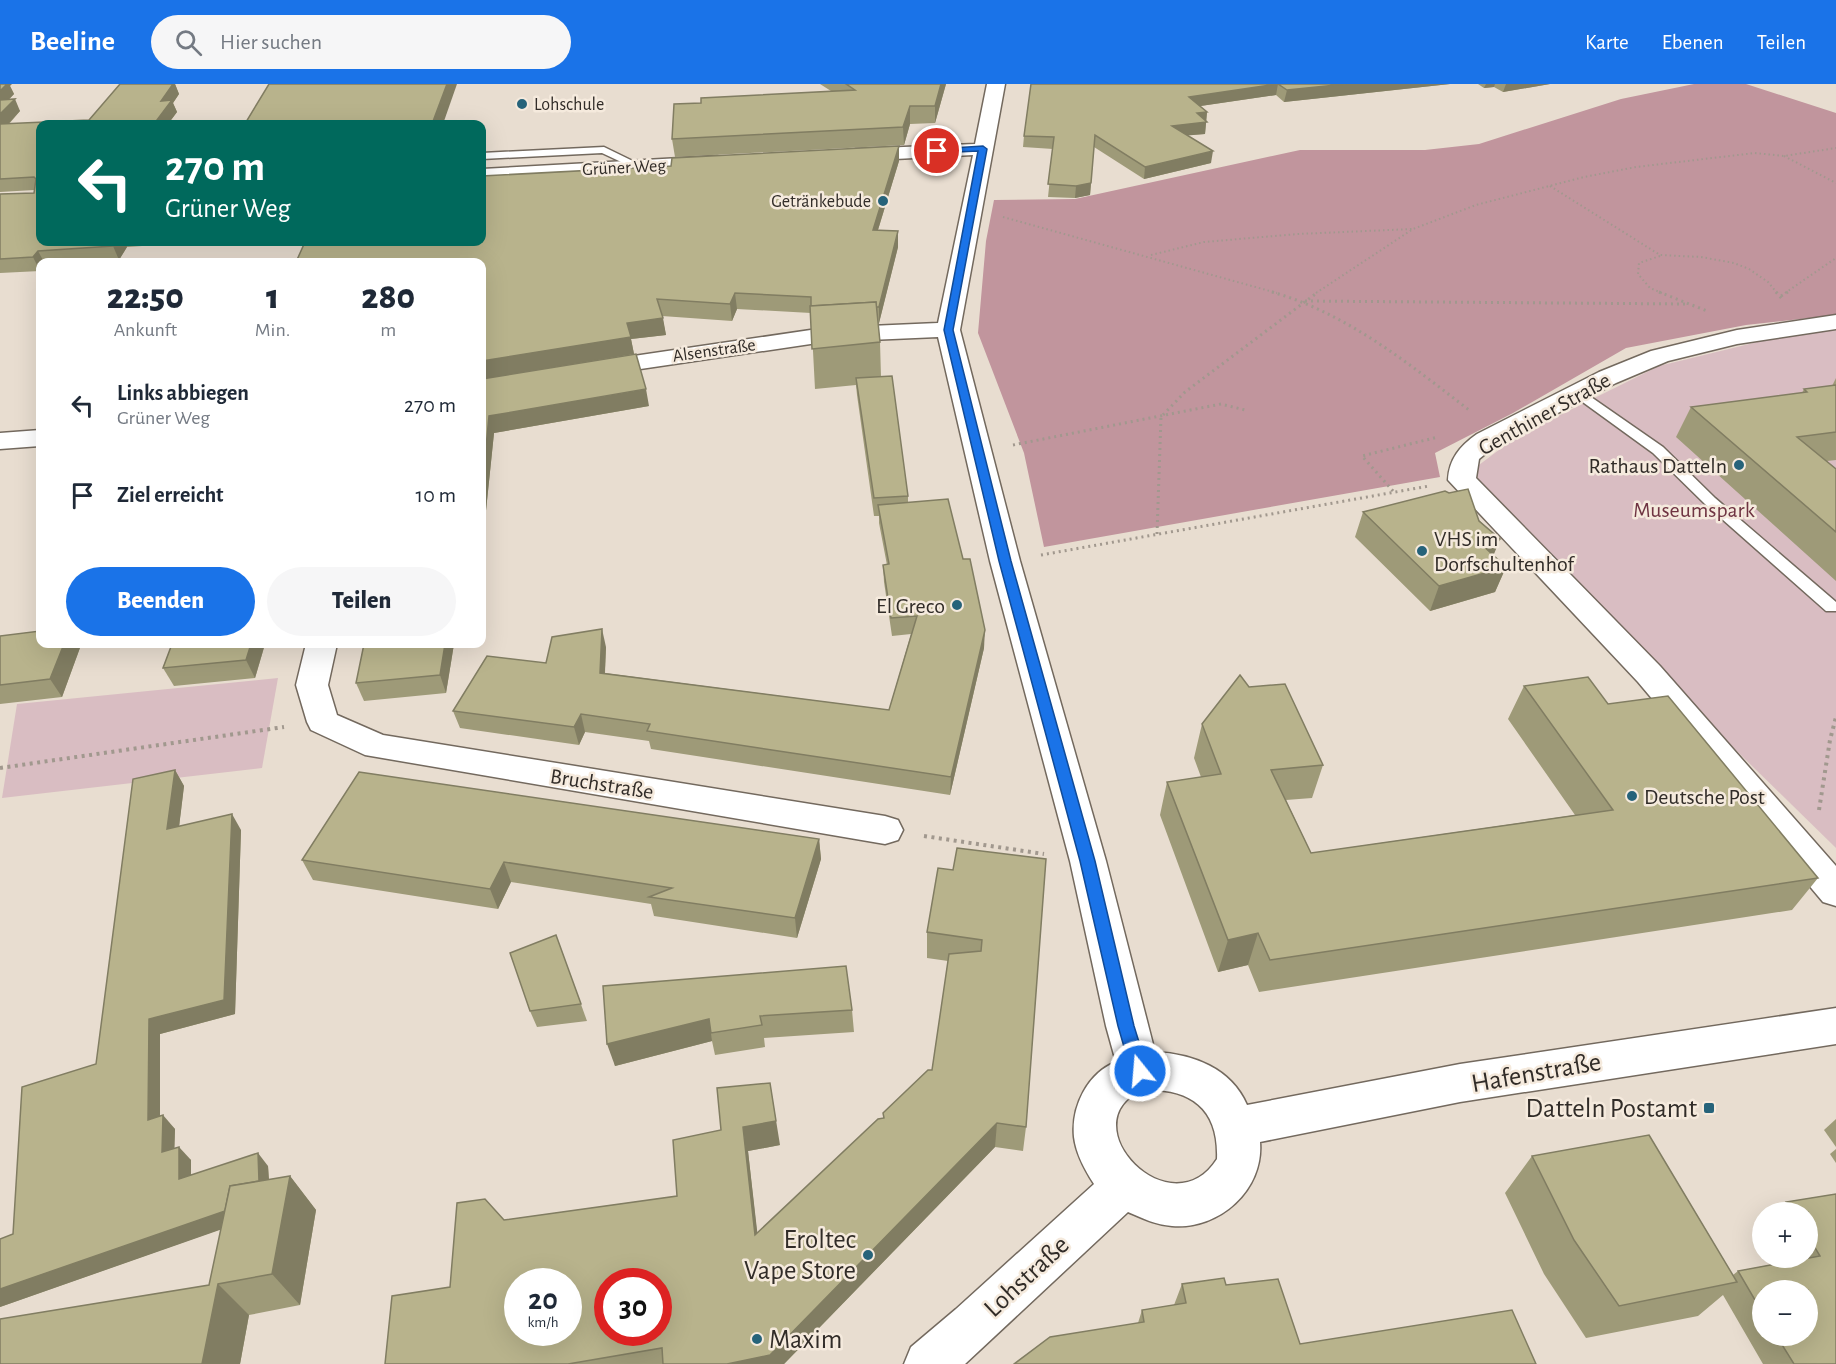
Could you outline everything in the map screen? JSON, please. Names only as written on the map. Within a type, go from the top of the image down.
[{"type":"street","points":[[996,84],[969,212],[948,330],[1005,561],[1088,861],[1126,1026],[1140,1071]]},
{"type":"street","points":[[840,156],[983,149]]},
{"type":"street","name":"Grüner Weg","points":[[486,175],[733,161]]},
{"type":"street","name":"Genthiner Straße","points":[[1836,322],[1768,330],[1676,351],[1623,369],[1508,428],[1473,450],[1462,464],[1462,480],[1649,674],[1836,891]]},
{"type":"street","name":"Alsenstraße","points":[[576,372],[824,335],[948,330]]},
{"type":"street","points":[[0,441],[36,438]]},
{"type":"street","points":[[321,648],[312,685],[323,722]]},
{"type":"street","name":"Bruchstraße","points":[[323,722],[377,746],[885,830]]},
{"type":"street","name":"Hafenstraße","points":[[1237,1127],[1315,1110],[1596,1061],[1836,1026]]},
{"type":"street","points":[[1140,1071],[1169,1071],[1198,1081],[1222,1100],[1237,1127],[1239,1155],[1229,1180],[1209,1198],[1181,1205],[1150,1201],[1123,1186],[1102,1162],[1094,1133],[1098,1105],[1114,1084],[1140,1071]]},
{"type":"street","name":"Lohstraße","points":[[928,1364],[973,1326],[1123,1186]]},
{"type":"lane","points":[[486,156],[604,150],[638,166]]},
{"type":"lane","points":[[1578,392],[1658,450],[1710,501],[1832,607]]},
{"type":"path","points":[[1157,534],[1161,417],[1185,392],[1304,301],[1413,229],[1476,205],[1636,167],[1755,153],[1784,156],[1836,148]]},
{"type":"path","points":[[1784,156],[1836,183]]},
{"type":"path","points":[[1550,186],[1660,255]]},
{"type":"path","points":[[969,212],[1020,220],[1304,301],[1394,352],[1418,369],[1458,404],[1483,418],[1508,428]]},
{"type":"path","points":[[1150,256],[1216,241],[1298,234],[1413,229]]},
{"type":"path","points":[[1768,330],[1687,304],[1650,288],[1638,274],[1639,263],[1660,255],[1701,257],[1734,263],[1749,269],[1768,282],[1781,296],[1793,327]]},
{"type":"path","points":[[1781,296],[1836,258]]},
{"type":"path","points":[[1304,301],[1687,304]]},
{"type":"path","points":[[978,451],[1221,404],[1245,410]]},
{"type":"path","points":[[1394,492],[1362,456],[1442,435]]},
{"type":"path","points":[[1005,561],[1462,480]]},
{"type":"path","points":[[1806,854],[1824,794],[1829,736],[1836,717]]},
{"type":"path","points":[[0,768],[323,722]]},
{"type":"path","points":[[885,830],[1088,861]]},
{"type":"green space","name":"Museumspark","points":[[1836,330],[1836,848],[1490,510],[1473,488],[1475,468],[1516,437],[1659,366],[1778,337]]},
{"type":"green space","points":[[278,678],[262,768],[2,798],[17,704]]},
{"type":"shaded area","points":[[1694,84],[1746,84],[1836,113],[1836,315],[1746,325],[1626,348],[1513,413],[1435,453],[1440,477],[1044,547],[1024,453],[978,333],[986,241],[994,200],[1075,199],[1300,150],[1425,150],[1479,144],[1621,99]]},
{"type":"building","points":[[0,84],[7,84],[0,91]]},
{"type":"building","points":[[120,84],[173,84],[161,101],[172,100],[157,120],[89,120]]},
{"type":"building","points":[[269,84],[447,84],[434,120],[247,120]]},
{"type":"building","points":[[846,84],[941,84],[935,106],[910,106],[903,127],[672,139],[674,104],[701,103],[701,98],[855,90]]},
{"type":"building","points":[[1031,84],[1278,84],[1189,97],[1207,112],[1197,113],[1207,122],[1172,126],[1213,151],[1145,167],[1095,135],[1091,183],[1076,186],[1048,184],[1054,137],[1024,136]]},
{"type":"building","points":[[1278,84],[1346,84],[1287,90]]},
{"type":"building","points":[[15,99],[0,114],[0,100]]},
{"type":"building","points":[[36,122],[36,179],[34,177],[0,179],[0,124]]},
{"type":"building","points":[[899,146],[873,230],[898,231],[879,307],[876,307],[876,302],[811,306],[811,297],[735,293],[730,304],[657,299],[663,318],[627,323],[631,337],[486,360],[486,258],[298,258],[303,246],[486,246],[486,176],[671,166],[672,158]]},
{"type":"building","points":[[36,179],[36,246],[113,246],[38,251],[33,257],[0,259],[0,194],[34,193]]},
{"type":"building","points":[[876,302],[880,342],[812,349],[810,306]]},
{"type":"building","points":[[636,354],[646,389],[489,416],[486,447],[486,378]]},
{"type":"building","points":[[892,376],[908,496],[874,498],[856,378]]},
{"type":"building","points":[[1836,385],[1836,432],[1797,437],[1836,469],[1836,532],[1691,407],[1807,392],[1804,389]]},
{"type":"building","points":[[1468,489],[1479,521],[1500,539],[1481,544],[1506,567],[1439,586],[1363,512],[1445,491],[1449,493]]},
{"type":"building","points":[[948,499],[963,559],[970,559],[985,630],[951,777],[647,731],[650,724],[581,714],[574,727],[453,711],[487,656],[546,663],[552,637],[602,629],[600,673],[889,710],[917,616],[891,618],[883,565],[889,564],[878,505]]},
{"type":"building","points":[[36,632],[36,648],[62,648],[50,679],[0,685],[0,636]]},
{"type":"building","points":[[170,648],[250,648],[246,660],[163,668]]},
{"type":"building","points":[[363,648],[444,648],[440,675],[356,683]]},
{"type":"building","points":[[1240,675],[1249,687],[1285,684],[1323,765],[1271,770],[1311,853],[1613,810],[1524,686],[1588,677],[1608,704],[1668,696],[1818,878],[1270,960],[1258,933],[1228,940],[1167,782],[1221,774],[1202,724]]},
{"type":"building","points":[[175,770],[167,829],[232,814],[224,1000],[149,1019],[148,1120],[163,1115],[162,1152],[179,1147],[179,1179],[258,1153],[259,1181],[230,1186],[225,1211],[0,1289],[0,1239],[13,1234],[22,1087],[96,1064],[133,779]]},
{"type":"building","points":[[359,772],[819,839],[795,918],[649,897],[672,888],[504,862],[490,889],[302,860]]},
{"type":"building","points":[[957,848],[1046,859],[1026,1127],[997,1123],[770,1355],[727,1364],[663,1364],[662,1348],[568,1364],[385,1364],[392,1296],[450,1287],[457,1203],[485,1199],[504,1220],[677,1196],[673,1140],[721,1130],[717,1088],[770,1083],[776,1121],[743,1127],[755,1235],[878,1119],[884,1118],[883,1113],[928,1070],[932,1070],[949,954],[981,951],[982,940],[927,932],[938,868],[953,870]]},
{"type":"building","points":[[556,935],[581,1004],[530,1011],[510,953]]},
{"type":"building","points":[[846,966],[852,1010],[760,1016],[762,1025],[711,1033],[709,1019],[607,1044],[603,986]]},
{"type":"building","points":[[1649,1135],[1737,1282],[1619,1306],[1574,1240],[1532,1156]]},
{"type":"building","points":[[290,1176],[272,1274],[218,1284],[202,1364],[0,1364],[0,1319],[209,1285],[230,1186]]},
{"type":"building","points":[[1836,1194],[1836,1364],[1794,1364],[1783,1346],[1818,1346],[1818,1280],[1752,1280],[1752,1295],[1738,1271],[1754,1268],[1818,1268],[1818,1256],[1820,1256],[1818,1253],[1818,1202],[1786,1202]]},
{"type":"building","points":[[1224,1278],[1226,1285],[1278,1279],[1300,1344],[1512,1310],[1536,1364],[1014,1364],[1050,1337],[1144,1322],[1142,1310],[1186,1303],[1182,1284]]},
{"type":"place","name":"Lohschule","points":[[522,104]]},
{"type":"place","name":"Getränkebude","points":[[883,201]]},
{"type":"place","name":"Rathaus Datteln","points":[[1739,465]]},
{"type":"place","name":"VHS im Dorfschultenhof","points":[[1422,551]]},
{"type":"place","name":"El Greco","points":[[957,605]]},
{"type":"place","name":"Deutsche Post","points":[[1632,796]]},
{"type":"place","name":"Datteln Postamt","points":[[1709,1108]]},
{"type":"place","name":"Eroltec Vape Store","points":[[868,1255]]},
{"type":"place","name":"Maxim","points":[[757,1339]]},
{"type":"route","points":[[937,151],[983,149],[948,330],[1005,561],[1088,861],[1126,1026],[1140,1071]]}]
